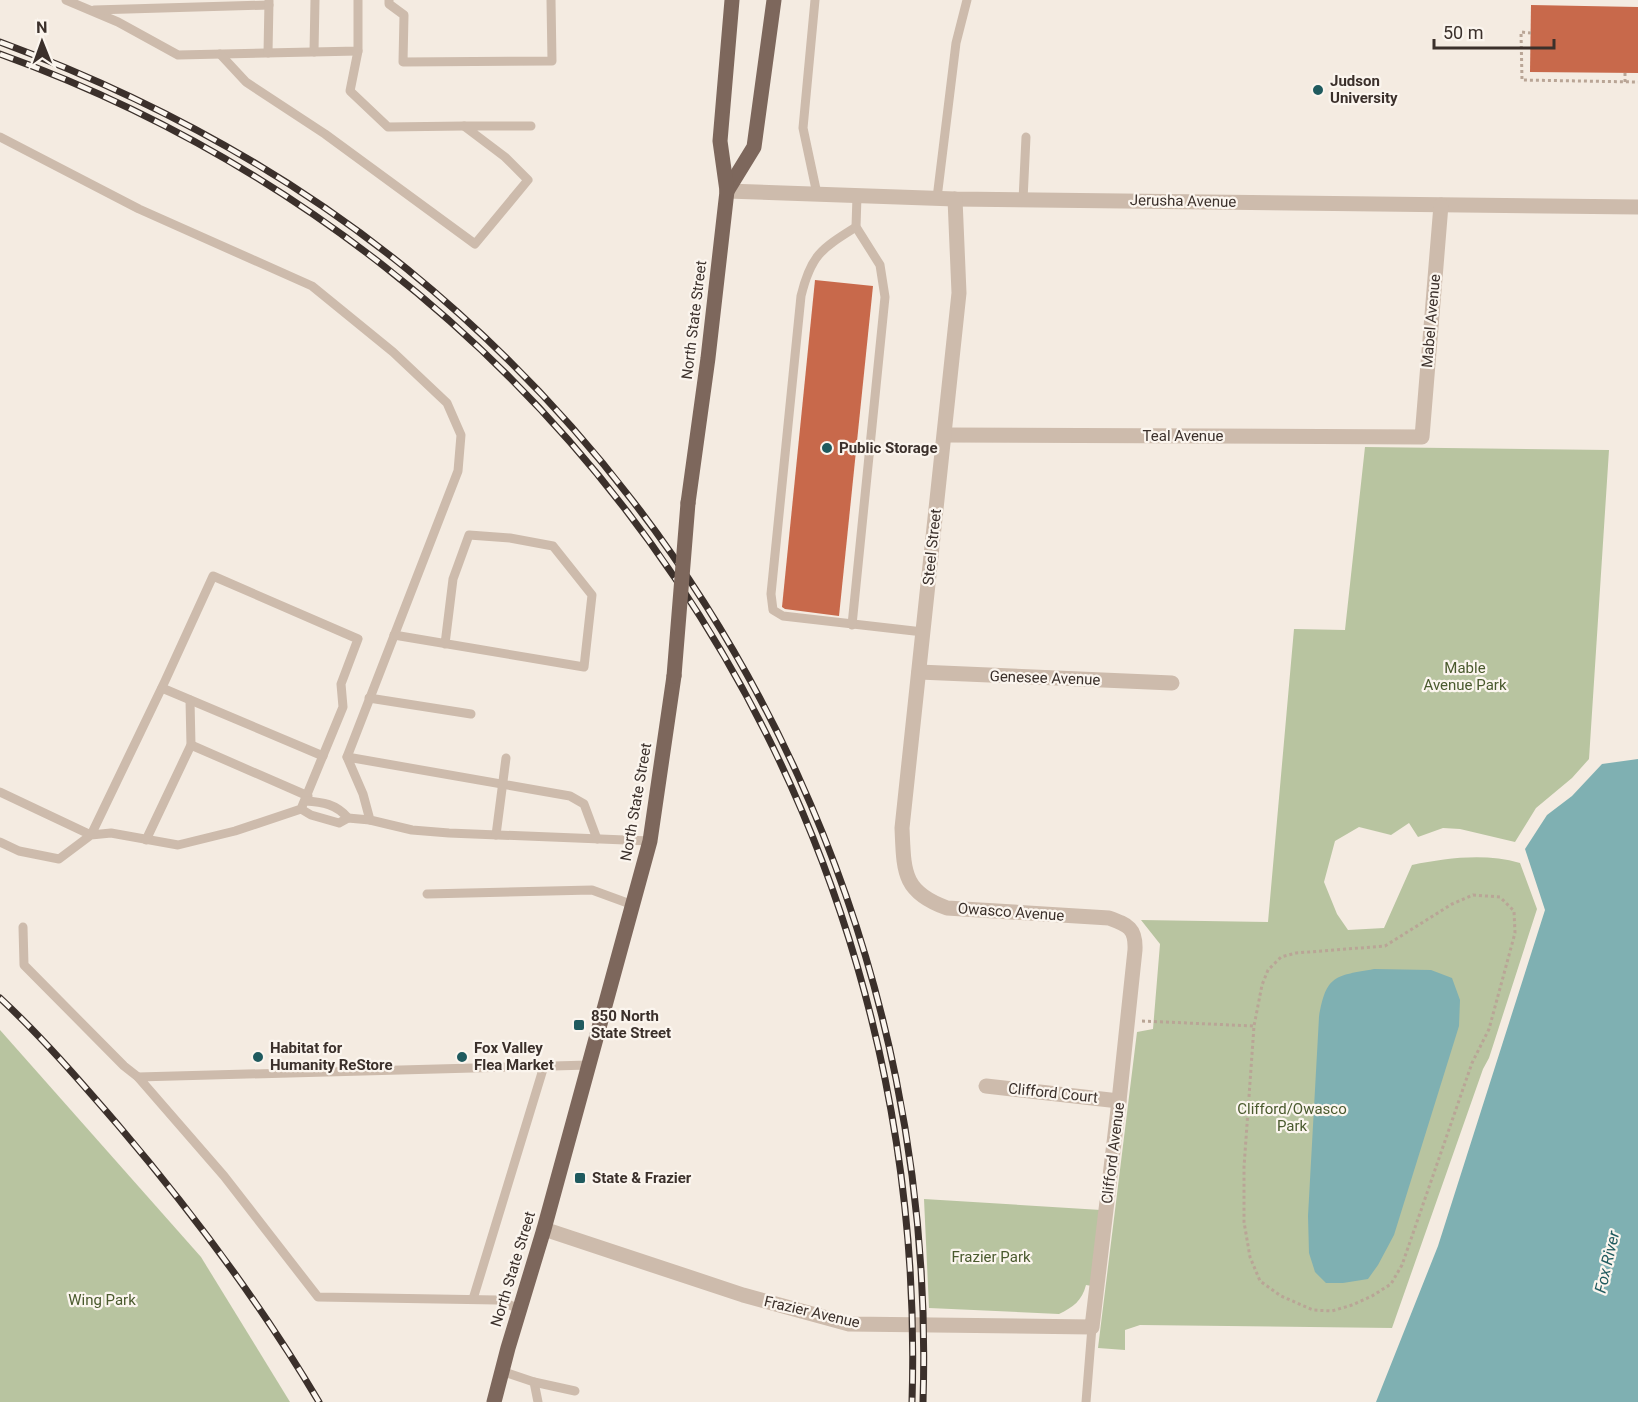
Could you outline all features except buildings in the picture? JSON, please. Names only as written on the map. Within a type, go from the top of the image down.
[{"type":"main road","name":"North State Street","points":[[494,1402],[501,1371],[544,1229],[650,841],[674,676],[688,503],[708,358],[727,191],[720,141],[732,0]]},
{"type":"main road","name":"North State Street","points":[[727,191],[754,147],[774,0]]},
{"type":"street","name":"Jerusha Avenue","points":[[727,191],[955,199],[1638,207]]},
{"type":"street","name":"Steel Street","points":[[917,893],[907,877],[902,828],[959,293],[955,199]]},
{"type":"street","name":"Mabel Avenue","points":[[1422,437],[1441,205]]},
{"type":"street","name":"Teal Avenue","points":[[945,435],[1422,437]]},
{"type":"street","name":"Genesee Avenue","points":[[919,672],[1172,683]]},
{"type":"street","name":"Owasco Avenue","points":[[917,893],[928,901],[947,908],[1109,918]]},
{"type":"street","name":"Clifford Avenue","points":[[1092,1327],[1119,1101],[1135,940],[1132,930],[1123,923],[1109,918]]},
{"type":"street","name":"Clifford Court","points":[[986,1086],[1119,1101]]},
{"type":"street","name":"Frazier Avenue","points":[[544,1229],[743,1296],[849,1324],[1092,1327]]},
{"type":"lane","points":[[66,0],[118,22],[178,54],[358,51]]},
{"type":"lane","points":[[314,52],[315,0]]},
{"type":"lane","points":[[358,0],[358,51],[350,91],[388,127],[531,126]]},
{"type":"lane","points":[[389,0],[389,4],[404,15],[403,62],[552,61],[551,0]]},
{"type":"lane","points":[[815,0],[803,128],[817,194]]},
{"type":"lane","points":[[937,198],[956,43],[967,0]]},
{"type":"lane","points":[[90,10],[269,3],[268,53]]},
{"type":"lane","points":[[220,54],[246,82],[325,134],[475,243],[528,180],[505,158],[464,126]]},
{"type":"lane","points":[[0,137],[139,209],[312,286],[393,352],[447,403],[461,435],[458,471],[347,757],[363,794],[370,820]]},
{"type":"lane","points":[[1023,200],[1026,137]]},
{"type":"lane","points":[[852,625],[885,297],[880,265],[856,227],[857,196]]},
{"type":"lane","points":[[856,227],[824,247],[807,273],[801,296],[771,594],[773,610],[783,616],[923,632]]},
{"type":"lane","points":[[394,635],[445,644],[584,667],[592,596],[553,546],[510,538],[469,535],[453,579],[445,644]]},
{"type":"lane","points":[[0,842],[18,851],[59,859],[91,835],[213,576],[358,639],[341,684],[343,707],[305,802]]},
{"type":"lane","points":[[162,688],[323,756]]},
{"type":"lane","points":[[369,698],[471,714]]},
{"type":"lane","points":[[146,840],[191,745],[190,700]]},
{"type":"lane","points":[[191,745],[305,802],[311,815],[339,823],[348,818],[370,820],[412,830],[650,841]]},
{"type":"lane","points":[[347,757],[570,796],[584,804],[597,839]]},
{"type":"lane","points":[[496,835],[506,758]]},
{"type":"lane","points":[[0,792],[91,835],[111,833],[178,845],[235,831],[305,802],[322,802],[340,808],[348,818]]},
{"type":"lane","points":[[427,894],[592,890],[633,904]]},
{"type":"lane","points":[[23,927],[24,965],[124,1066],[138,1077],[224,1176],[318,1297],[497,1300],[520,1309]]},
{"type":"lane","points":[[138,1077],[589,1065]]},
{"type":"lane","points":[[473,1299],[544,1066]]},
{"type":"lane","name":"Clifford Avenue","points":[[1086,1402],[1092,1327]]},
{"type":"lane","points":[[501,1371],[534,1382],[575,1391]]},
{"type":"lane","points":[[534,1382],[538,1402]]},
{"type":"path","points":[[1531,33],[1521,32],[1522,80],[1638,82]]},
{"type":"path","points":[[1625,73],[1625,82]]},
{"type":"path","points":[[1473,895],[1500,897],[1514,911],[1515,933],[1489,1029],[1472,1063],[1402,1265],[1391,1284],[1352,1305],[1332,1311],[1313,1310],[1281,1296],[1260,1281],[1250,1257],[1244,1222],[1244,1167],[1254,1026],[1262,985],[1268,970],[1281,957],[1296,952],[1385,946],[1452,904],[1473,895]]},
{"type":"path","points":[[1127,1020],[1254,1026]]},
{"type":"green space","name":"Clifford/Owasco Park","points":[[1365,447],[1609,450],[1589,759],[1572,778],[1536,808],[1515,842],[1460,829],[1443,828],[1418,837],[1409,823],[1391,835],[1359,827],[1335,841],[1324,882],[1337,914],[1348,930],[1384,928],[1412,865],[1439,860],[1480,857],[1520,863],[1537,909],[1489,1058],[1483,1069],[1392,1328],[1140,1325],[1125,1330],[1125,1350],[1098,1348],[1137,1032],[1153,1029],[1160,944],[1141,920],[1268,922],[1294,629],[1345,630]]},
{"type":"green space","name":"Wing Park","points":[[0,1030],[201,1257],[290,1402],[0,1402]]},
{"type":"green space","name":"Frazier Park","points":[[924,1199],[1101,1210],[1092,1286],[1086,1285],[1076,1303],[1059,1314],[929,1308]]},
{"type":"water","name":"Fox River","points":[[1638,759],[1638,1402],[1376,1402],[1438,1246],[1545,910],[1525,849],[1547,815],[1572,796],[1602,764]]},
{"type":"water","points":[[1374,969],[1431,970],[1452,978],[1460,1000],[1459,1026],[1394,1235],[1368,1279],[1326,1283],[1315,1272],[1309,1253],[1308,1216],[1319,1017],[1329,985],[1350,973]]},
{"type":"railway","points":[[0,42],[108,86],[213,139],[264,168],[361,233],[407,269],[527,379],[633,501],[723,634],[798,775],[856,924],[896,1079],[919,1239],[923,1402]]},
{"type":"railway","points":[[0,54],[203,146],[384,266],[543,412],[676,579],[781,765],[857,966],[902,1180],[912,1402]]},
{"type":"railway","points":[[0,998],[75,1076],[172,1191],[225,1259],[274,1330],[319,1402]]},
{"type":"place","name":"Judson University","points":[[1318,90]]},
{"type":"place","name":"Public Storage","points":[[827,448]]},
{"type":"place","name":"850 North State Street","points":[[579,1025]]},
{"type":"place","name":"Habitat for Humanity ReStore","points":[[258,1057]]},
{"type":"place","name":"Fox Valley Flea Market","points":[[462,1057]]},
{"type":"place","name":"State & Frazier","points":[[580,1178]]},
{"type":"park label","name":"Mable Avenue Park","points":[[1465,676]]}]
